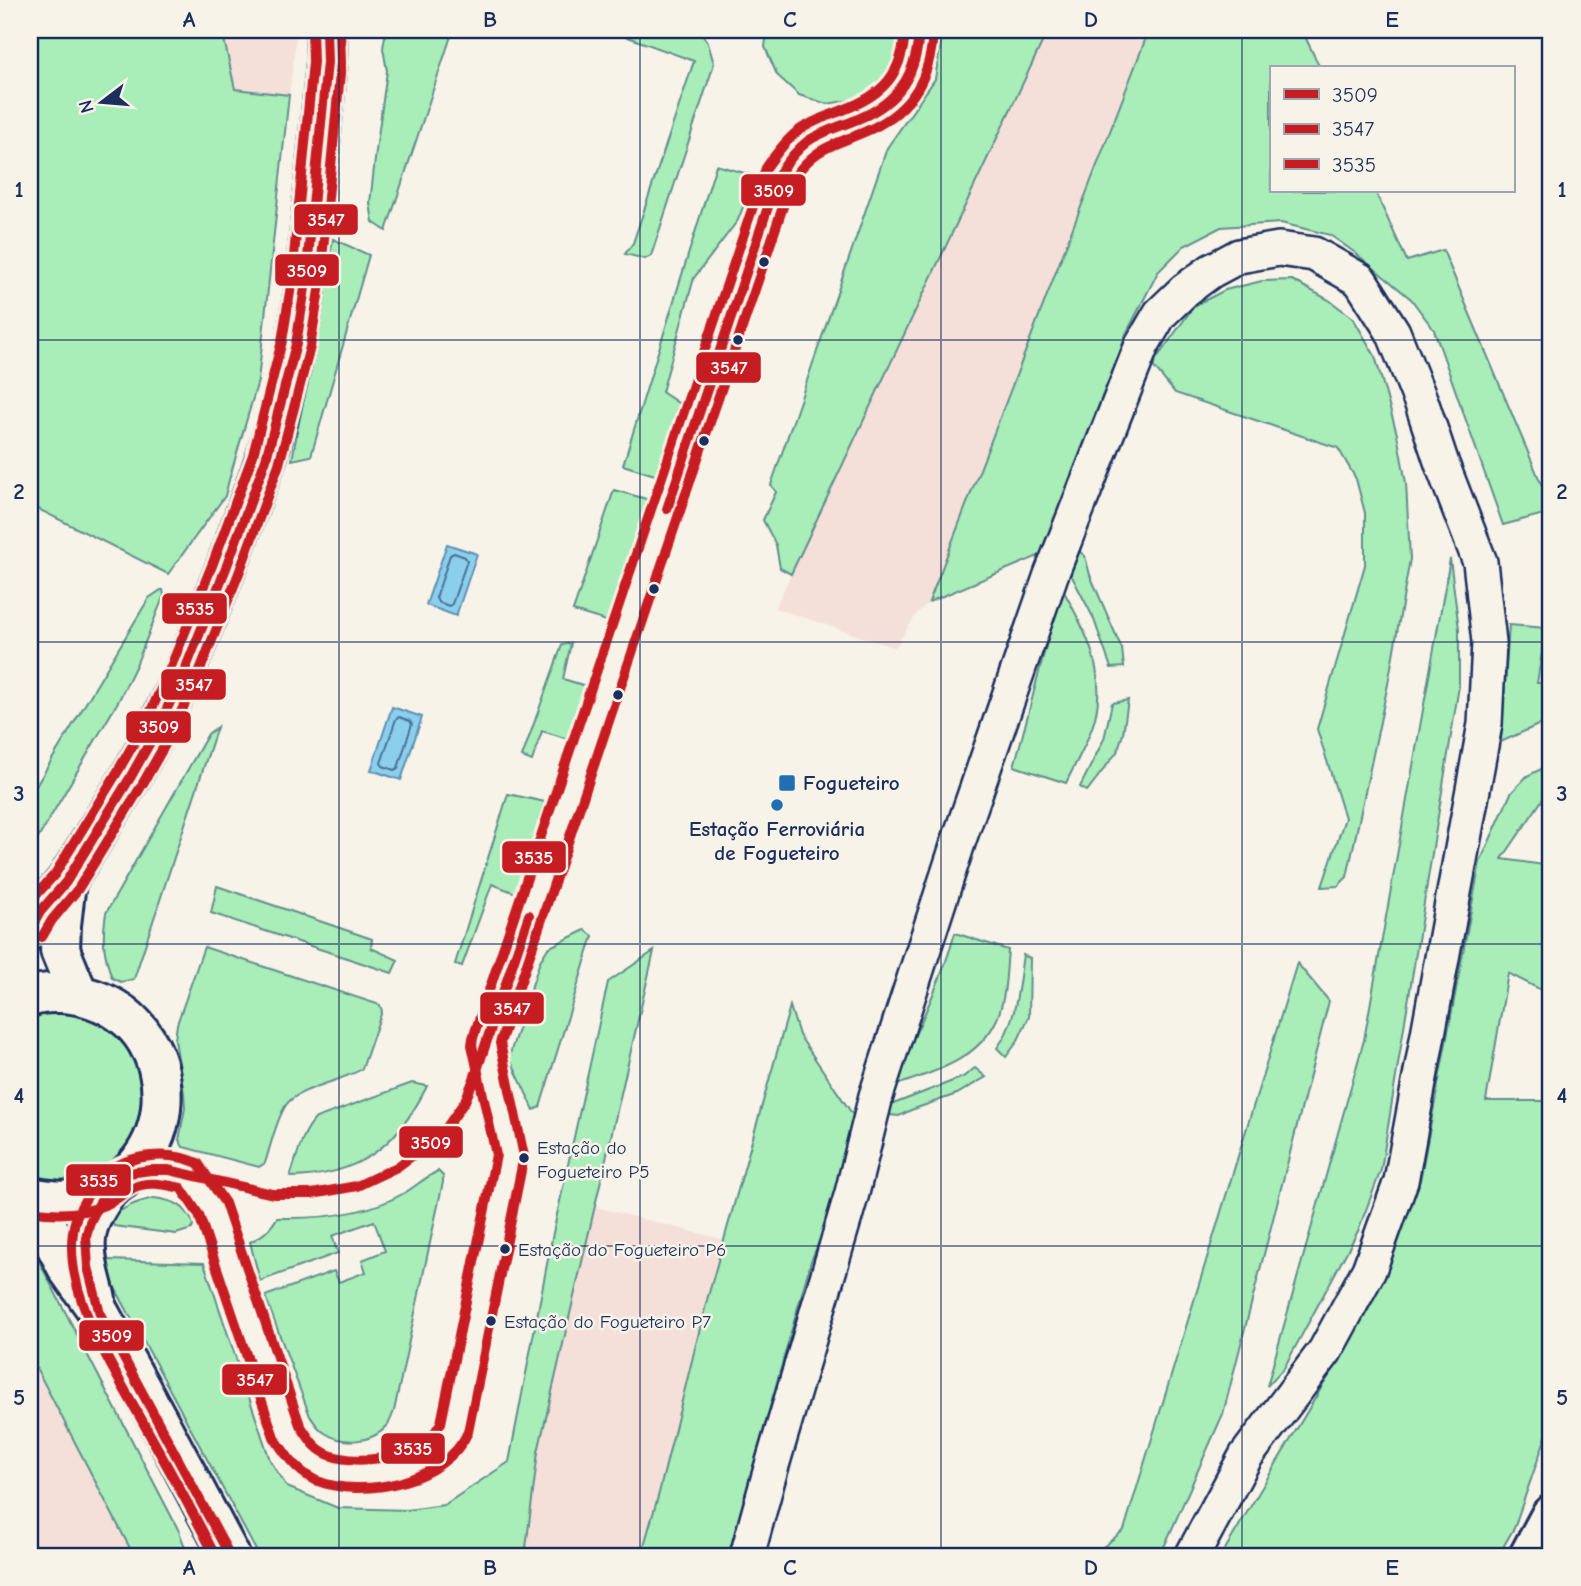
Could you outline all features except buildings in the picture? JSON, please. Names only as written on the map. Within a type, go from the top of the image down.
[{"type":"main road","points":[[30,930],[40,912],[66,882],[158,728],[226,568],[266,459],[293,356],[305,288],[332,40]]},
{"type":"main road","points":[[66,882],[60,950],[78,994]]},
{"type":"main road","points":[[30,997],[37,994],[78,994],[105,1003],[128,1019],[147,1041],[157,1063],[162,1087],[162,1110],[156,1134],[145,1155],[130,1173],[110,1188],[82,1199],[53,1201],[30,1196]]},
{"type":"main road","points":[[100,1314],[88,1267],[86,1237],[90,1222],[110,1188]]},
{"type":"main road","points":[[30,1203],[47,1228],[68,1269],[100,1314],[230,1556]]},
{"type":"main road","points":[[1529,1556],[1551,1516]]},
{"type":"street","points":[[747,1556],[852,1193],[876,1096],[958,840],[1051,575],[1142,345],[1160,314],[1185,290],[1211,271],[1239,256],[1279,249],[1314,254],[1360,280],[1393,332],[1480,562],[1489,642],[1485,724],[1401,1181],[1369,1270],[1325,1351],[1246,1456],[1192,1556]]},
{"type":"shaded area","points":[[222,30],[297,30],[289,95],[234,89]]},
{"type":"shaded area","points":[[1048,30],[1149,30],[929,602],[917,613],[895,648],[775,608]]},
{"type":"shaded area","points":[[588,1205],[725,1240],[641,1556],[525,1556],[538,1453]]},
{"type":"shaded area","points":[[30,1353],[86,1457],[134,1556],[30,1556]]},
{"type":"green space","points":[[30,30],[222,30],[235,89],[289,95],[258,381],[225,496],[168,574],[30,505]]},
{"type":"green space","points":[[386,30],[453,30],[386,231],[373,222],[370,203],[387,71],[383,48]]},
{"type":"green space","points":[[619,30],[699,30],[708,43],[714,64],[651,256],[645,259],[625,254],[633,243],[694,61],[622,35]]},
{"type":"green space","points":[[767,30],[898,30],[896,56],[881,82],[857,99],[827,104],[799,95],[777,75],[765,47]]},
{"type":"green space","points":[[943,30],[1048,30],[791,574],[780,568],[776,545],[763,520],[776,492],[771,485],[887,148],[935,79]]},
{"type":"green space","points":[[1149,30],[1302,30],[1319,66],[1270,66],[1270,192],[1375,192],[1407,261],[1443,250],[1551,512],[1503,525],[1434,330],[1411,299],[1330,235],[1281,223],[1221,227],[1184,246],[1158,272],[1126,334],[1055,549],[929,602]]},
{"type":"green space","points":[[716,165],[755,176],[738,220],[694,278],[662,392],[684,407],[661,477],[623,465]]},
{"type":"green space","points":[[333,239],[369,255],[311,456],[292,460]]},
{"type":"green space","points":[[1292,280],[1329,300],[1353,318],[1375,356],[1397,434],[1406,483],[1410,559],[1388,684],[1347,877],[1338,886],[1322,887],[1345,818],[1317,729],[1365,565],[1365,513],[1356,479],[1338,448],[1175,393],[1152,365],[1194,306],[1225,290],[1262,281]]},
{"type":"green space","points":[[614,490],[650,500],[610,622],[573,611]]},
{"type":"green space","points":[[1078,550],[1085,556],[1090,575],[1122,649],[1124,667],[1111,668],[1093,617],[1067,567]]},
{"type":"green space","points":[[1450,559],[1459,629],[1459,686],[1381,1170],[1358,1231],[1284,1368],[1267,1386],[1364,1040]]},
{"type":"green space","points":[[161,590],[164,595],[119,700],[30,852],[30,796],[149,598]]},
{"type":"green space","points":[[1063,590],[1092,651],[1098,684],[1095,718],[1066,783],[1014,766]]},
{"type":"green space","points":[[1509,625],[1546,628],[1537,683],[1551,683],[1551,719],[1501,742]]},
{"type":"green space","points":[[571,643],[563,679],[586,686],[568,739],[542,731],[532,761],[522,757],[562,645]]},
{"type":"green space","points":[[1128,700],[1123,734],[1117,752],[1087,791],[1080,787],[1104,739],[1112,703]]},
{"type":"green space","points":[[217,727],[134,979],[121,982],[112,978],[107,961],[104,946],[106,913],[208,734]]},
{"type":"green space","points":[[1551,764],[1551,790],[1502,859],[1551,866],[1551,995],[1508,973],[1486,1101],[1551,1101],[1551,1422],[1514,1528],[1498,1556],[1221,1556],[1372,1303],[1420,1181],[1480,862],[1511,793],[1527,776]]},
{"type":"green space","points":[[508,794],[550,803],[521,895],[492,884],[462,966],[455,964]]},
{"type":"green space","points":[[217,886],[372,939],[371,948],[398,960],[392,973],[211,913]]},
{"type":"green space","points":[[585,930],[593,936],[540,1107],[534,1110],[509,1057],[540,961],[548,948]]},
{"type":"green space","points":[[955,933],[1008,950],[1004,994],[997,1019],[978,1045],[952,1064],[891,1087],[934,992]]},
{"type":"green space","points":[[204,947],[380,1005],[382,1011],[362,1069],[310,1089],[292,1099],[279,1118],[265,1163],[259,1167],[183,1147],[179,1140],[185,1108],[175,1040],[177,1024]]},
{"type":"green space","points":[[654,951],[538,1452],[525,1556],[259,1556],[106,1271],[108,1260],[204,1263],[270,1460],[287,1487],[338,1508],[407,1510],[444,1505],[509,1462],[553,1233],[608,982]]},
{"type":"green space","points":[[1023,955],[1030,958],[1029,1017],[1006,1057],[997,1048],[1013,1016]]},
{"type":"green space","points":[[1297,963],[1329,1001],[1223,1414],[1160,1556],[1092,1556],[1124,1530]]},
{"type":"green space","points":[[790,1006],[799,1035],[859,1124],[837,1199],[811,1261],[728,1556],[641,1556],[707,1300]]},
{"type":"green space","points":[[62,1010],[92,1016],[119,1032],[149,1085],[137,1145],[90,1183],[30,1182],[30,1016]]},
{"type":"green space","points":[[975,1068],[986,1077],[957,1094],[899,1116],[889,1115],[883,1108],[963,1077]]},
{"type":"green space","points":[[412,1083],[427,1086],[402,1126],[373,1154],[336,1171],[290,1177],[303,1138],[316,1118]]},
{"type":"green space","points":[[438,1171],[443,1176],[443,1182],[392,1417],[381,1432],[366,1439],[349,1441],[332,1437],[320,1430],[310,1416],[265,1296],[334,1271],[339,1282],[366,1272],[362,1260],[385,1251],[374,1221],[332,1236],[338,1253],[260,1281],[250,1242],[272,1226],[277,1218],[310,1218],[360,1211],[391,1200]]},
{"type":"green space","points":[[154,1198],[173,1202],[182,1208],[194,1224],[192,1229],[176,1234],[114,1226],[110,1218],[115,1214],[130,1205]]},
{"type":"green space","points":[[30,1244],[179,1531],[188,1556],[134,1556],[30,1356]]},
{"type":"water","points":[[447,544],[477,554],[456,616],[426,605]]},
{"type":"water","points":[[392,707],[422,717],[401,780],[371,770]]},
{"type":"transit line","name":"3535","points":[[30,902],[55,874],[146,722],[213,563],[253,455],[282,341],[291,286],[313,62],[312,30]]},
{"type":"transit line","name":"3509","points":[[30,930],[40,912],[66,882],[158,728],[185,670],[226,568],[266,459],[296,344],[305,288],[327,62],[326,30]]},
{"type":"transit line","name":"3547","points":[[42,937],[52,920],[78,889],[171,734],[239,573],[279,464],[310,347],[319,290],[341,63],[340,30]]},
{"type":"transit line","name":"3535","points":[[215,1556],[106,1357],[84,1307],[72,1256],[74,1228],[80,1210],[100,1178],[127,1161],[163,1156],[198,1163],[225,1203],[300,1425],[314,1444],[325,1453],[336,1457],[365,1460],[409,1450],[422,1444],[435,1432],[441,1423],[496,1155],[472,1045],[473,1038],[766,168],[798,131],[857,104],[880,90],[895,71],[905,30]]},
{"type":"transit line","name":"3509","points":[[667,509],[779,174],[792,156],[808,141],[872,112],[895,95],[910,73],[919,30]]},
{"type":"transit line","name":"3547","points":[[30,1211],[87,1211],[109,1203],[144,1184],[181,1188],[199,1215],[274,1437],[302,1472],[315,1480],[334,1486],[356,1488],[401,1482],[441,1463],[457,1449],[468,1432],[524,1156],[500,1043],[792,180],[818,153],[886,121],[909,101],[924,77],[933,31]]},
{"type":"transit line","name":"3509","points":[[230,1556],[100,1314],[88,1267],[86,1237],[90,1222],[110,1187],[129,1173],[169,1170],[273,1194],[312,1194],[357,1186],[397,1167],[442,1134],[465,1101],[529,915]]},
{"type":"place","name":"Fogueteiro","points":[[787,783]]},
{"type":"place","name":"Estação Ferroviária de Fogueteiro","points":[[777,805]]},
{"type":"place","name":"Estação do Fogueteiro P5","points":[[524,1158]]},
{"type":"place","name":"Estação do Fogueteiro P6","points":[[505,1249]]},
{"type":"place","name":"Estação do Fogueteiro P7","points":[[491,1321]]}]
